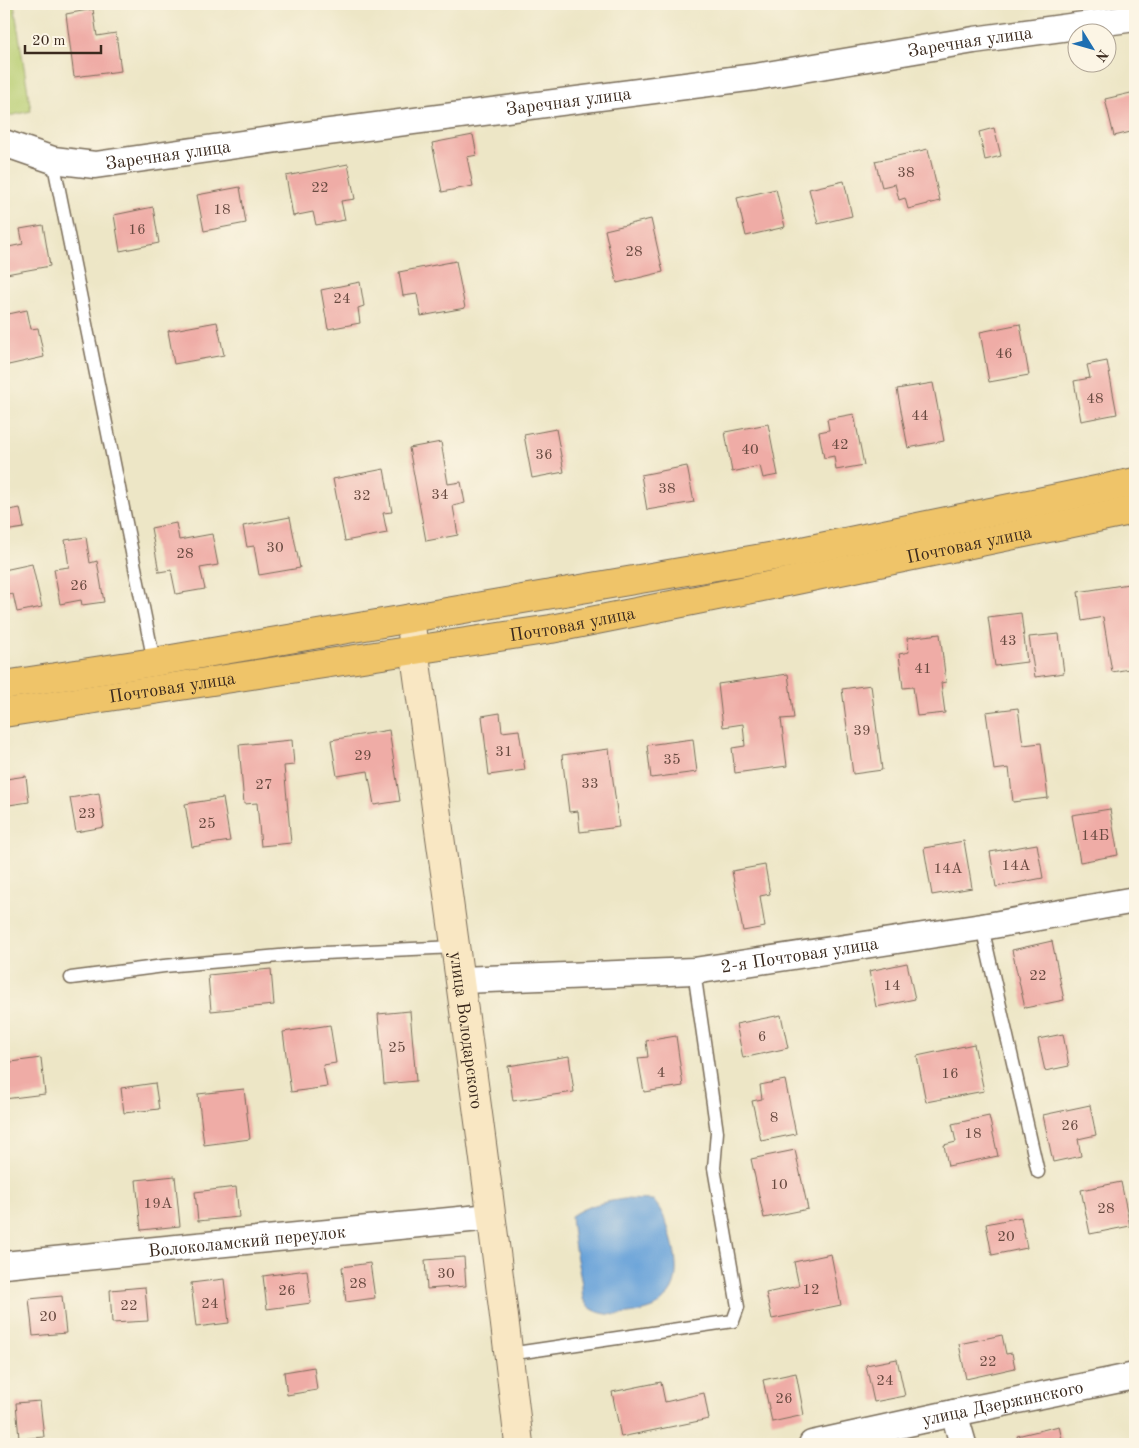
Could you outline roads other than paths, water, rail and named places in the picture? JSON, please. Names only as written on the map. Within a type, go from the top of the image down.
[{"type":"main road","name":"Почтовая улица","points":[[4,685],[154,662],[792,553],[1135,482]]},
{"type":"main road","name":"Почтовая улица","points":[[4,713],[560,627],[1135,510]]},
{"type":"street","name":"Заречная улица","points":[[4,143],[53,160],[95,164],[105,163],[755,77],[974,40],[1135,18]]},
{"type":"street","name":"улица Володарского","points":[[410,618],[461,980],[519,1444]]},
{"type":"street","name":"2-я Почтовая улица","points":[[461,980],[694,971],[982,927],[1135,900]]},
{"type":"street","name":"Волоколамский переулок","points":[[4,1265],[490,1217]]},
{"type":"street","name":"улица Дзержинского","points":[[812,1444],[1135,1376]]},
{"type":"street","points":[[954,1413],[963,1444]]},
{"type":"lane","points":[[53,160],[154,662]]},
{"type":"lane","points":[[982,927],[1038,1172]]},
{"type":"lane","points":[[71,978],[164,966],[302,954],[456,947]]},
{"type":"lane","points":[[509,1354],[733,1321],[738,1307],[714,1168],[717,1132],[694,971]]},
{"type":"water","points":[[624,1199],[653,1200],[663,1214],[676,1259],[676,1278],[672,1289],[653,1308],[636,1313],[605,1314],[588,1306],[583,1299],[571,1216],[590,1207]]}]
